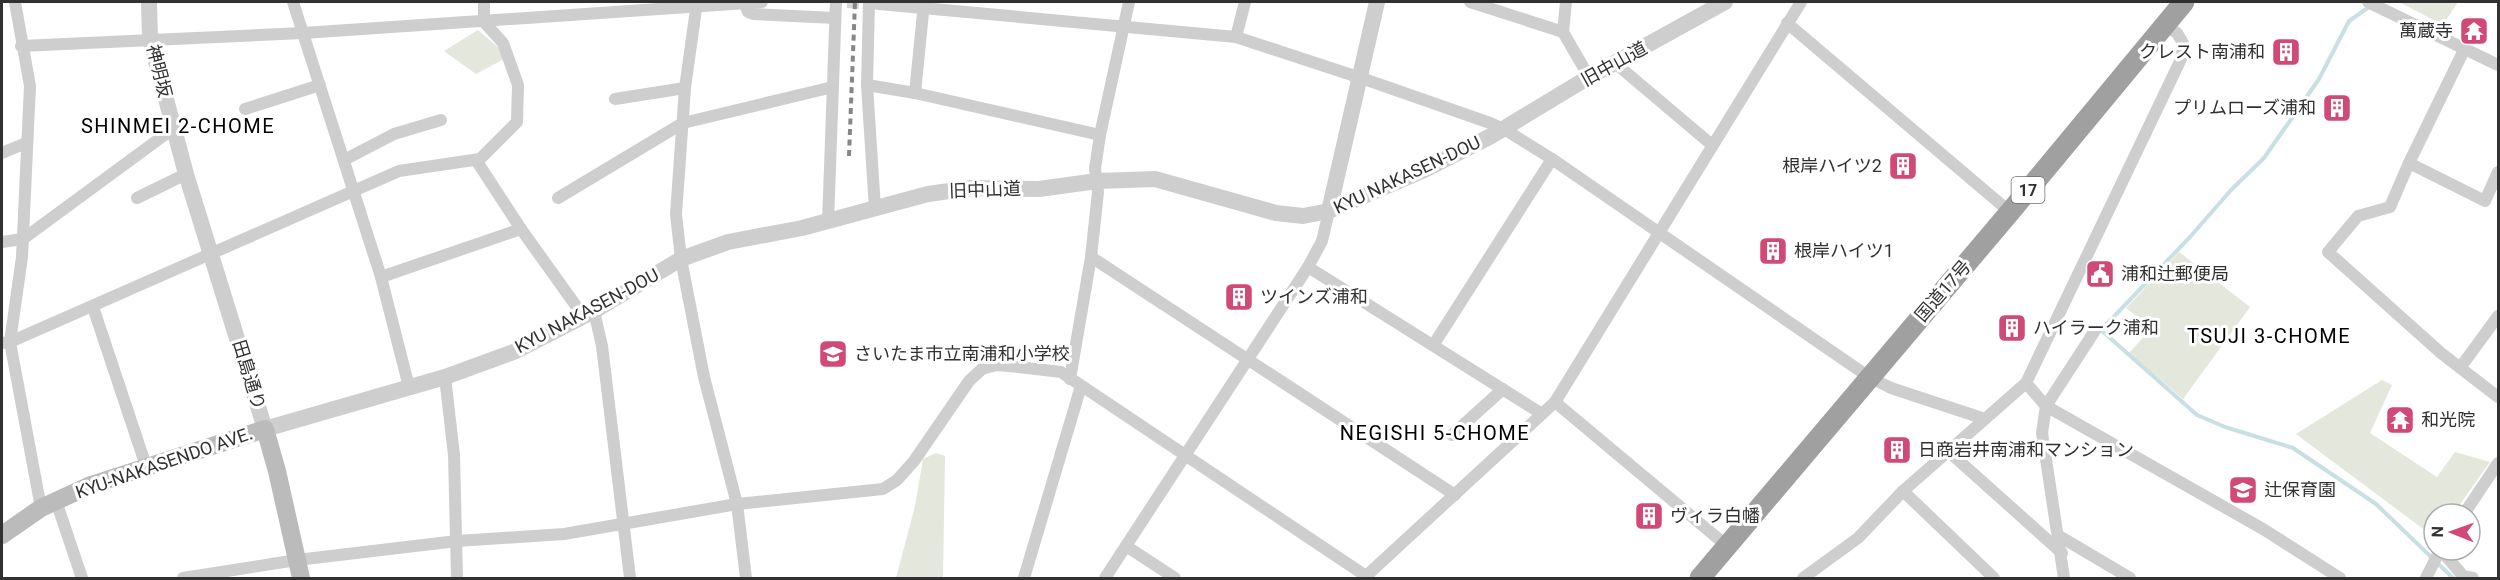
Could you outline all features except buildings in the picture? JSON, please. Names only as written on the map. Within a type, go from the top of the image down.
[{"type":"highway","name":"国道17号","points":[[1700,579],[2184,2]]},
{"type":"main road","name":"KYU-NAKASENDO AVE.","points":[[3,532],[49,504],[91,485],[265,429]]},
{"type":"main road","name":"田島通り","points":[[265,429],[277,471],[301,579]]},
{"type":"street","points":[[15,2],[21,46],[30,86],[22,239],[6,343],[49,504],[82,579]]},
{"type":"street","name":"神明坂","points":[[149,2],[150,39],[186,174]]},
{"type":"street","points":[[293,2],[381,277],[409,387]]},
{"type":"street","points":[[6,343],[212,255],[399,171],[480,159],[517,122],[518,85],[503,43],[484,22],[484,2]]},
{"type":"street","points":[[744,2],[748,12],[753,14],[836,18]]},
{"type":"street","points":[[21,46],[484,22],[628,6],[762,2]]},
{"type":"street","points":[[828,222],[836,2]]},
{"type":"street","points":[[1070,379],[1091,257],[1097,181],[1095,170],[1100,135],[1129,2]]},
{"type":"street","points":[[1236,38],[1245,2]]},
{"type":"street","points":[[1105,579],[1308,267],[1322,241],[1377,2]]},
{"type":"street","points":[[1470,2],[1563,32]]},
{"type":"street","points":[[1566,2],[1563,32],[1590,77]]},
{"type":"street","name":"旧中山道","points":[[1504,129],[1590,77],[1725,2]]},
{"type":"street","points":[[183,579],[297,560],[457,541],[564,534],[737,504],[883,489],[897,480],[914,461],[969,381],[982,369],[996,365],[1061,372],[1366,578],[1555,402],[1658,231],[1801,2]]},
{"type":"street","points":[[2368,2],[2499,65]]},
{"type":"street","points":[[697,3],[685,88],[676,214],[681,259],[704,377],[737,504],[746,579]]},
{"type":"street","points":[[875,209],[867,85],[874,3],[1236,38],[1360,77],[1504,129],[1658,231],[1869,377],[1891,388],[1985,419]]},
{"type":"street","points":[[915,93],[923,6]]},
{"type":"street","points":[[1787,23],[2010,212]]},
{"type":"street","points":[[1803,579],[1858,538],[1947,450],[2026,383],[2182,57],[2183,43],[2177,33],[2164,25]]},
{"type":"street","points":[[2464,50],[2390,207],[2358,216],[2328,252],[2460,368],[2499,397]]},
{"type":"street","points":[[1616,63],[1712,145]]},
{"type":"street","points":[[867,85],[915,93],[1100,135]]},
{"type":"street","points":[[245,109],[320,86]]},
{"type":"street","points":[[558,198],[683,123],[833,87]]},
{"type":"street","points":[[615,99],[685,88]]},
{"type":"street","points":[[344,160],[394,134],[441,120]]},
{"type":"street","points":[[2,242],[22,239],[174,128]]},
{"type":"street","name":"KYU NAKASEN-DOU","points":[[1097,181],[1155,179],[1289,215],[1303,216],[1329,211],[1422,171],[1504,129]]},
{"type":"street","points":[[2,153],[26,143]]},
{"type":"street","points":[[1434,344],[1552,159]]},
{"type":"street","points":[[476,160],[521,229],[589,314],[602,346],[630,579]]},
{"type":"street","points":[[2409,163],[2484,201],[2499,172]]},
{"type":"street","points":[[137,198],[186,174]]},
{"type":"street","name":"田島通り","points":[[186,174],[265,429]]},
{"type":"street","name":"旧中山道","points":[[875,209],[948,191],[971,188],[1039,189],[1097,181]]},
{"type":"street","name":"KYU NAKASEN-DOU","points":[[265,429],[445,377],[516,351],[589,314],[681,259],[728,242],[828,222],[875,209]]},
{"type":"street","points":[[381,277],[521,229]]},
{"type":"street","points":[[1091,257],[1455,495]]},
{"type":"street","points":[[1308,267],[1434,344],[1542,414]]},
{"type":"street","points":[[93,307],[146,466]]},
{"type":"street","points":[[2460,368],[2499,316]]},
{"type":"street","points":[[2064,579],[2062,553],[2042,433],[2046,406],[2096,329]]},
{"type":"street","points":[[445,377],[454,455],[457,579]]},
{"type":"street","points":[[2026,383],[2046,406],[2263,529],[2340,579]]},
{"type":"street","points":[[1024,579],[1081,386]]},
{"type":"street","points":[[1452,435],[1503,389]]},
{"type":"street","points":[[1555,402],[1727,546]]},
{"type":"street","points":[[1947,450],[2062,553]]},
{"type":"street","points":[[2472,502],[2499,463]]},
{"type":"street","points":[[1903,491],[1994,579]]},
{"type":"street","points":[[2059,536],[2130,579]]},
{"type":"street","points":[[1126,546],[1175,579]]},
{"type":"street","points":[[2426,579],[2434,562]]},
{"type":"street","points":[[2451,562],[2463,576],[2473,579]]},
{"type":"shaded area","points":[[2402,2],[2458,2],[2443,25]]},
{"type":"shaded area","points":[[478,30],[499,48],[504,59],[476,74],[444,51]]},
{"type":"shaded area","points":[[2179,252],[2250,307],[2183,399],[2129,353],[2152,328],[2126,308]]},
{"type":"shaded area","points":[[2382,380],[2392,385],[2370,433],[2437,477],[2455,452],[2490,462],[2462,502],[2422,502],[2422,528],[2296,434]]},
{"type":"shaded area","points":[[936,453],[945,456],[943,578],[896,578],[915,506],[923,459]]},
{"type":"waterway","points":[[2372,5],[2349,21],[2319,79],[2264,158],[2231,190],[2190,237],[2101,330],[2197,415],[2225,427],[2293,448],[2376,504],[2453,578]]},
{"type":"tunnel","points":[[847,2],[879,4]]},
{"type":"railway","points":[[849,156],[855,2]]},
{"type":"place","name":"萬蔵寺","points":[[2474,31]]},
{"type":"place","name":"クレスト南浦和","points":[[2286,52]]},
{"type":"place","name":"プリムローズ浦和","points":[[2337,108]]},
{"type":"place","name":"根岸ハイツ2","points":[[1903,166]]},
{"type":"place","name":"根岸ハイツ1","points":[[1773,251]]},
{"type":"place","name":"浦和辻郵便局","points":[[2100,274]]},
{"type":"place","name":"ツインズ浦和","points":[[1239,297]]},
{"type":"place","name":"ハイラーク浦和","points":[[2012,328]]},
{"type":"place","name":"さいたま市立南浦和小学校","points":[[833,354]]},
{"type":"place","name":"和光院","points":[[2400,420]]},
{"type":"place","name":"日商岩井南浦和マンション","points":[[1897,450]]},
{"type":"place","name":"辻保育園","points":[[2243,490]]},
{"type":"place","name":"ヴィラ白幡","points":[[1649,516]]},
{"type":"district","name":"SHINMEI 2-CHOME","points":[[178,126]]},
{"type":"district","name":"TSUJI 3-CHOME","points":[[2269,336]]},
{"type":"district","name":"NEGISHI 5-CHOME","points":[[1435,433]]}]
